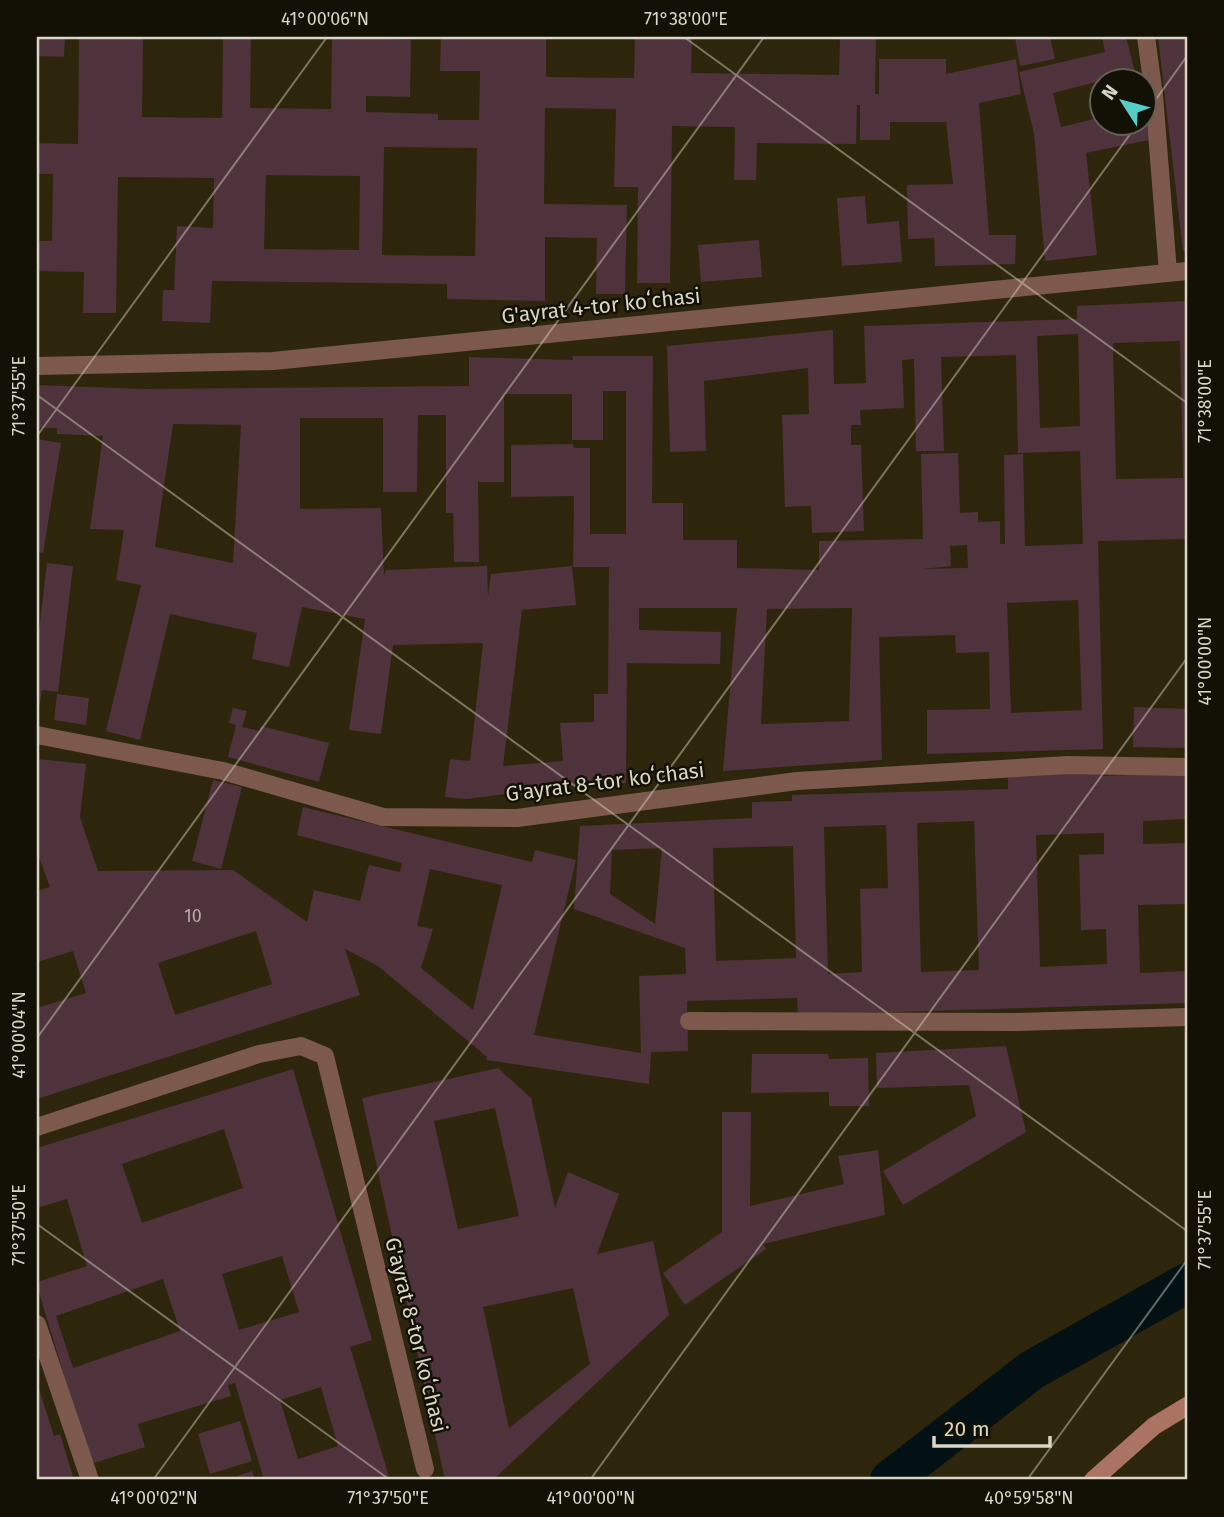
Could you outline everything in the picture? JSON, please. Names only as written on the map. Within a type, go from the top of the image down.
[{"type":"street","points":[[1146,37],[1168,272]]},
{"type":"street","name":"G'ayrat 4-tor koʻchasi","points":[[37,366],[273,360],[1187,271]]},
{"type":"street","name":"G'ayrat 8-tor koʻchasi","points":[[37,735],[223,771],[383,817],[517,818],[811,780],[1068,765],[1187,767]]},
{"type":"street","points":[[690,1021],[1017,1022],[1187,1017]]},
{"type":"street","name":"G'ayrat 8-tor koʻchasi","points":[[37,1127],[259,1054],[301,1046],[325,1056],[425,1469]]},
{"type":"street","points":[[37,1324],[90,1480]]},
{"type":"street","points":[[1093,1480],[1154,1426],[1187,1406]]},
{"type":"building","points":[[37,37],[65,37],[64,57],[37,56]]},
{"type":"building","points":[[79,37],[143,37],[142,117],[222,118],[223,37],[251,37],[250,108],[331,109],[332,37],[411,40],[410,97],[366,96],[366,112],[438,114],[438,120],[479,120],[480,71],[440,71],[441,38],[546,38],[546,77],[634,78],[635,37],[692,37],[691,73],[839,75],[840,37],[876,37],[875,94],[879,94],[879,59],[946,59],[946,74],[1016,59],[1021,94],[979,103],[989,235],[1016,235],[1015,264],[935,266],[934,238],[908,239],[907,185],[953,184],[946,122],[890,122],[890,140],[860,140],[860,105],[857,105],[856,144],[757,143],[756,180],[734,180],[735,127],[672,126],[670,283],[637,283],[638,187],[614,187],[616,109],[545,108],[544,204],[627,205],[625,294],[596,294],[597,238],[545,237],[545,301],[447,299],[447,284],[212,281],[210,323],[162,321],[163,290],[174,290],[177,226],[213,228],[214,178],[118,177],[116,313],[83,313],[84,272],[37,271],[37,241],[52,241],[53,174],[37,174],[37,143],[78,144]],"holes":[[[384,147],[477,148],[475,256],[382,255]],[[266,175],[360,176],[359,250],[264,249]]]},
{"type":"building","points":[[1015,37],[1050,37],[1055,59],[1020,66]]},
{"type":"building","points":[[1102,37],[1126,37],[1133,66],[1088,66],[1088,84],[1053,93],[1061,127],[1088,120],[1088,136],[1148,136],[1149,140],[1086,153],[1097,255],[1045,261],[1034,133],[1019,72],[1105,52]]},
{"type":"building","points":[[1158,37],[1187,37],[1187,251],[1183,251]]},
{"type":"building","points":[[865,196],[867,224],[899,221],[902,262],[842,266],[837,198]]},
{"type":"building","points":[[759,240],[762,277],[701,282],[698,245]]},
{"type":"building","points":[[1187,301],[1187,539],[1098,541],[1103,749],[927,754],[927,710],[990,709],[989,652],[956,653],[955,635],[879,637],[882,760],[723,771],[737,608],[639,608],[639,630],[721,632],[720,664],[627,663],[626,783],[593,783],[466,799],[445,797],[450,759],[470,761],[483,643],[393,645],[381,734],[349,730],[365,619],[302,607],[289,667],[252,659],[257,633],[170,614],[140,740],[106,731],[141,585],[116,580],[124,530],[90,529],[103,436],[57,434],[57,428],[37,428],[37,385],[144,389],[469,386],[469,357],[573,360],[572,356],[653,356],[652,503],[683,503],[683,540],[737,540],[737,568],[819,570],[819,541],[923,539],[921,454],[958,453],[960,513],[978,512],[978,522],[1000,521],[1000,544],[1005,544],[1004,455],[1023,454],[1025,546],[1083,544],[1080,451],[1018,453],[1016,355],[941,357],[944,451],[916,451],[914,359],[902,360],[904,408],[860,410],[861,425],[851,425],[851,445],[861,445],[864,531],[812,533],[811,506],[785,507],[782,415],[809,414],[808,368],[704,381],[706,451],[670,452],[667,346],[833,330],[834,384],[866,383],[864,326],[1077,319],[1077,306]],"holes":[[[1078,334],[1080,426],[1040,428],[1037,336]],[[1180,341],[1183,478],[1116,479],[1113,343]],[[603,391],[626,391],[626,534],[590,534],[590,448],[574,448],[573,444],[511,445],[511,497],[574,496],[573,567],[609,567],[608,694],[594,694],[594,722],[560,723],[563,761],[503,766],[522,610],[576,605],[572,566],[491,574],[488,597],[487,566],[386,570],[384,576],[381,508],[300,509],[300,418],[383,418],[383,492],[417,492],[418,415],[446,415],[446,513],[453,513],[454,562],[479,562],[478,482],[504,482],[504,394],[572,394],[572,440],[603,440]],[[173,424],[241,425],[233,563],[155,547]],[[967,545],[968,568],[923,569],[951,566],[950,546]],[[1078,600],[1082,710],[1011,713],[1007,603]],[[852,608],[849,721],[761,724],[767,609]]]},
{"type":"building","points":[[37,439],[61,443],[43,553],[37,552]]},
{"type":"building","points":[[47,563],[73,566],[58,692],[42,690],[37,719],[37,647]]},
{"type":"building","points":[[57,694],[89,698],[86,725],[54,720]]},
{"type":"building","points":[[1134,707],[1187,709],[1187,748],[1133,747]]},
{"type":"building","points":[[233,708],[247,711],[242,727],[259,731],[261,726],[329,743],[319,782],[228,757],[236,725],[229,723]]},
{"type":"building","points":[[37,759],[86,764],[80,817],[98,871],[233,870],[307,922],[314,890],[360,901],[369,865],[400,872],[402,863],[297,835],[303,807],[532,862],[535,850],[576,860],[534,1035],[641,1053],[639,976],[686,974],[685,948],[574,909],[580,826],[752,818],[752,802],[792,801],[792,795],[1008,789],[1008,774],[1101,771],[1102,776],[1187,773],[1187,819],[1143,821],[1143,844],[1187,843],[1187,904],[1138,905],[1140,973],[1187,971],[1187,1003],[798,1015],[797,998],[687,1001],[688,1051],[651,1052],[649,1084],[486,1060],[487,1057],[378,966],[345,949],[360,995],[37,1099],[37,1008],[86,993],[73,951],[37,962],[37,891],[50,887],[37,852]],"holes":[[[974,821],[979,970],[921,972],[917,823]],[[886,825],[888,888],[860,889],[862,972],[828,974],[824,827]],[[1104,833],[1104,854],[1079,855],[1081,930],[1106,929],[1107,964],[1040,967],[1036,835]],[[793,846],[796,958],[716,961],[713,848]],[[662,848],[655,924],[610,894],[612,850]],[[430,869],[502,885],[473,1010],[421,968],[433,929],[417,926]],[[256,931],[272,984],[175,1015],[158,963]]]},
{"type":"building","points":[[213,780],[242,787],[221,869],[192,861]]},
{"type":"building","points":[[1006,1046],[1026,1132],[903,1205],[883,1171],[976,1116],[969,1085],[877,1088],[876,1053]]},
{"type":"building","points":[[752,1054],[828,1054],[829,1059],[868,1058],[869,1106],[829,1106],[829,1092],[751,1093]]},
{"type":"building","points":[[498,1068],[531,1098],[555,1208],[568,1172],[619,1194],[597,1254],[653,1241],[669,1315],[493,1480],[445,1480],[362,1098]],"holes":[[[495,1108],[519,1216],[458,1229],[434,1121]],[[573,1288],[590,1364],[509,1428],[483,1307]]]},
{"type":"building","points":[[293,1069],[372,1340],[350,1347],[390,1480],[264,1480],[235,1383],[228,1385],[231,1396],[138,1424],[145,1447],[91,1464],[37,1286],[37,1282],[87,1266],[67,1199],[37,1208],[37,1148]],"holes":[[[224,1129],[243,1188],[142,1223],[122,1164]],[[282,1256],[299,1312],[239,1330],[222,1274]],[[163,1279],[180,1331],[73,1368],[56,1316]],[[321,1387],[338,1446],[298,1459],[280,1400]]]},
{"type":"building","points":[[722,1112],[751,1112],[750,1206],[844,1184],[838,1156],[878,1150],[885,1215],[763,1244],[766,1249],[685,1305],[663,1273],[722,1232]]},
{"type":"building","points":[[37,1383],[54,1436],[60,1434],[74,1480],[37,1480]]},
{"type":"building","points":[[240,1421],[252,1461],[210,1474],[198,1434]]},
{"type":"building","points":[[252,1471],[255,1480],[226,1480]]},
{"type":"waterway","points":[[890,1480],[1032,1370],[1187,1283]]}]
